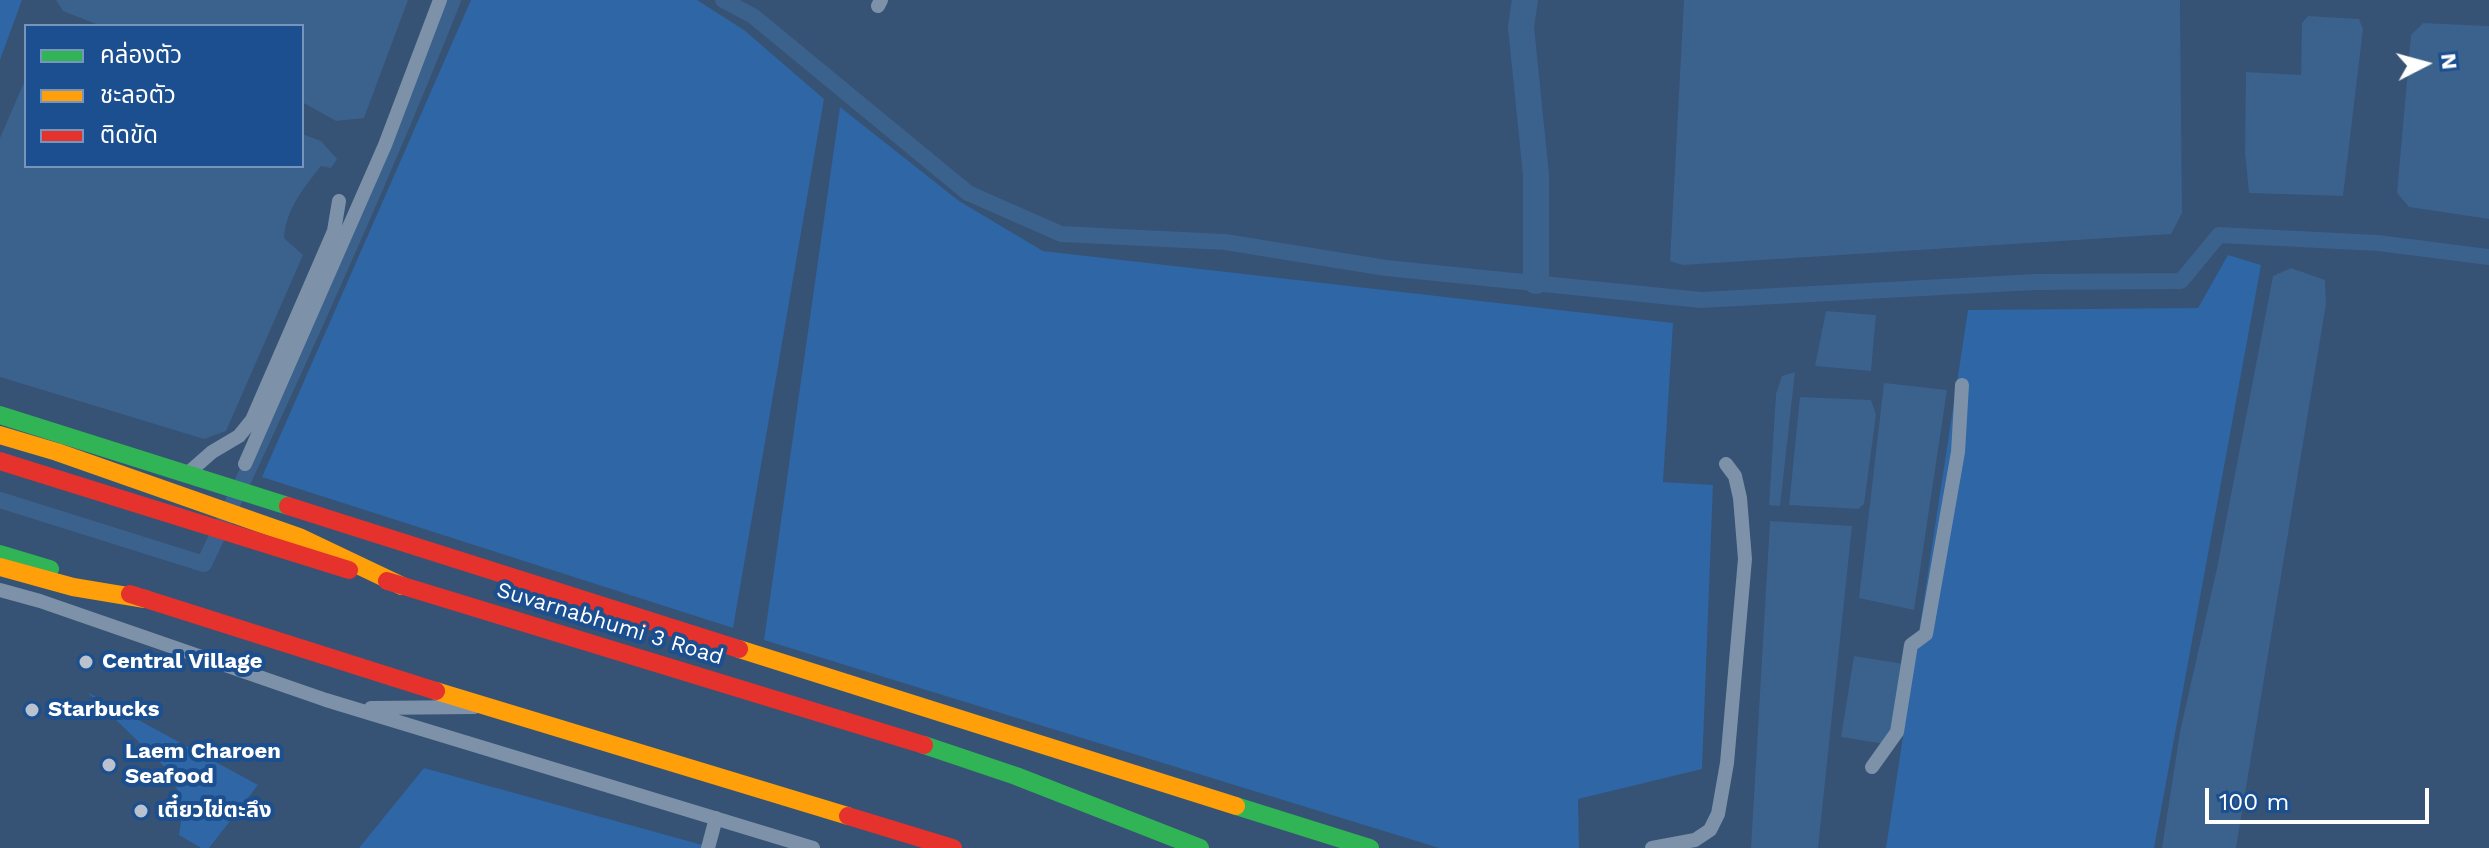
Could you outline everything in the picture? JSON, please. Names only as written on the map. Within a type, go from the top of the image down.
[{"type":"main road","points":[[0,415],[1370,848]]},
{"type":"main road","points":[[0,435],[248,519],[334,552],[402,586]]},
{"type":"main road","name":"Suvarnabhumi 3 Road","points":[[0,461],[943,751],[1200,848]]},
{"type":"main road","points":[[0,554],[486,707],[953,848]]},
{"type":"main road","points":[[0,567],[73,587],[145,599]]},
{"type":"street","points":[[245,464],[385,145],[440,0]]},
{"type":"street","points":[[187,474],[212,452],[239,436],[252,420],[334,231],[339,201]]},
{"type":"street","points":[[1872,767],[1897,732],[1911,645],[1926,634],[1958,452],[1962,385]]},
{"type":"street","points":[[1652,848],[1695,840],[1710,830],[1718,814],[1727,763],[1745,559],[1740,498],[1735,476],[1726,464]]},
{"type":"street","points":[[0,590],[326,700],[813,848]]},
{"type":"street","points":[[357,708],[486,707]]},
{"type":"street","points":[[708,848],[716,818]]},
{"type":"shaded area","points":[[0,0],[22,0],[0,60]]},
{"type":"shaded area","points":[[56,0],[408,0],[364,118],[336,121],[304,103],[304,24],[96,24],[63,11]]},
{"type":"shaded area","points":[[471,0],[697,0],[744,30],[824,99],[733,628],[262,477]]},
{"type":"shaded area","points":[[1684,0],[2180,0],[2182,213],[2171,234],[1683,265],[1670,261]]},
{"type":"shaded area","points":[[2308,16],[2359,19],[2363,29],[2343,196],[2249,193],[2245,152],[2246,72],[2301,75],[2302,23]]},
{"type":"shaded area","points":[[2423,23],[2489,26],[2489,219],[2409,207],[2397,193],[2411,35]]},
{"type":"shaded area","points":[[24,83],[24,168],[304,168],[304,135],[321,141],[337,159],[331,168],[321,166],[302,191],[288,218],[284,238],[303,255],[226,431],[204,439],[0,377],[0,138]]},
{"type":"shaded area","points":[[840,107],[959,201],[1043,251],[1673,323],[1663,482],[1713,485],[1702,769],[1578,799],[1579,848],[1439,848],[764,640]]},
{"type":"shaded area","points":[[2228,255],[2261,265],[2154,848],[1886,848],[1968,310],[2198,308]]},
{"type":"shaded area","points":[[2291,268],[2325,280],[2326,304],[2236,848],[2162,848],[2180,732],[2217,568],[2273,276]]},
{"type":"shaded area","points":[[1826,311],[1876,315],[1871,371],[1815,366]]},
{"type":"shaded area","points":[[1795,372],[1780,506],[1769,505],[1776,394],[1782,376]]},
{"type":"shaded area","points":[[1884,383],[1947,390],[1914,610],[1859,598]]},
{"type":"shaded area","points":[[1800,397],[1871,400],[1876,415],[1864,504],[1858,509],[1789,505]]},
{"type":"shaded area","points":[[1770,521],[1852,526],[1818,848],[1751,848]]},
{"type":"shaded area","points":[[1854,656],[1904,664],[1891,745],[1841,737]]},
{"type":"shaded area","points":[[87,692],[258,785],[209,848],[201,848],[179,835],[182,815],[174,776]]},
{"type":"shaded area","points":[[424,768],[706,846],[359,848]]},
{"type":"waterway","points":[[0,500],[204,564],[333,284],[453,0]]},
{"type":"waterway","points":[[723,0],[753,16],[968,193],[1061,234],[1225,242],[1386,268],[1701,300],[2035,282],[2181,281],[2219,235],[2378,243],[2489,257]]},
{"type":"waterway","points":[[1525,0],[1521,27],[1536,175],[1536,281]]},
{"type":"traffic: fast","points":[[0,415],[288,506]]},
{"type":"traffic: fast","points":[[0,554],[50,569]]},
{"type":"traffic: fast","points":[[924,745],[1016,776],[1200,848]]},
{"type":"traffic: fast","points":[[1236,806],[1370,848]]},
{"type":"traffic: slow","points":[[0,435],[299,537],[402,586]]},
{"type":"traffic: slow","points":[[0,567],[73,587],[145,599]]},
{"type":"traffic: slow","points":[[739,649],[1236,806]]},
{"type":"traffic: slow","points":[[436,691],[848,816]]},
{"type":"traffic: jam","points":[[0,461],[349,570]]},
{"type":"traffic: jam","points":[[288,506],[739,649]]},
{"type":"traffic: jam","points":[[387,581],[924,745]]},
{"type":"traffic: jam","points":[[130,594],[436,691]]},
{"type":"traffic: jam","points":[[848,816],[953,848]]},
{"type":"place","name":"Central Village","points":[[86,662]]},
{"type":"place","name":"Starbucks","points":[[32,710]]},
{"type":"place","name":"Laem Charoen Seafood","points":[[109,765]]},
{"type":"place","name":"เตี๋ยวไข่ตะลึง","points":[[141,811]]}]
